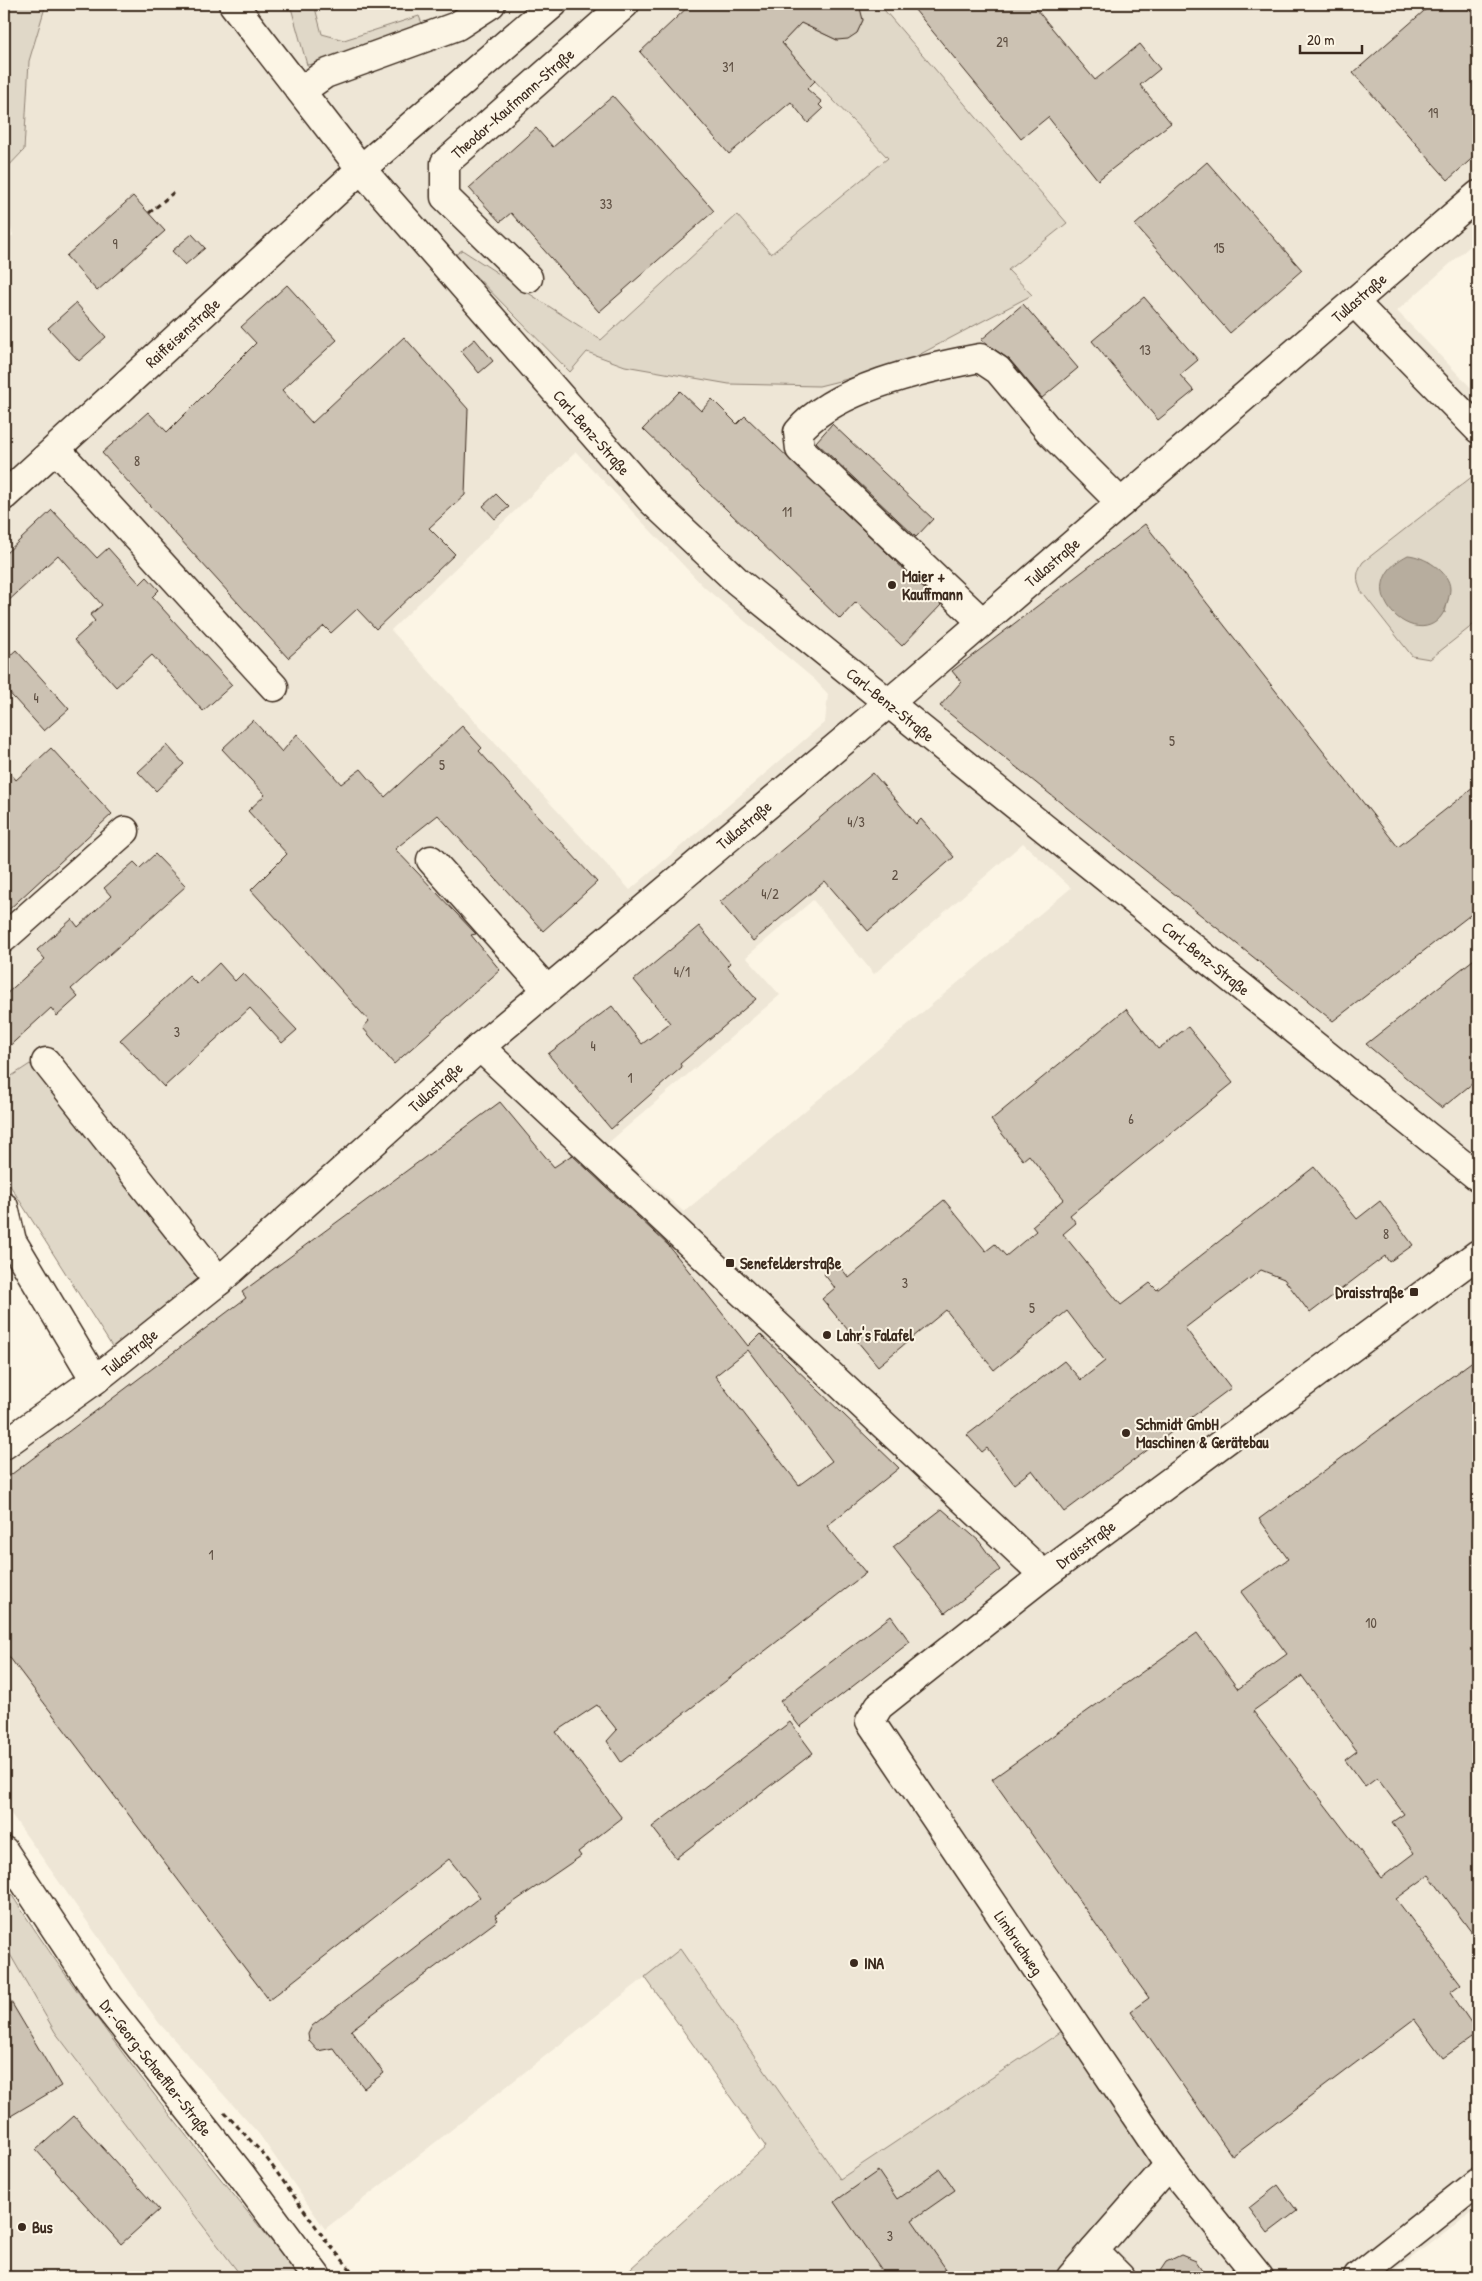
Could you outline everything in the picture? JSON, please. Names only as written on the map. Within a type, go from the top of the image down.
[{"type":"street","points":[[233,4],[361,169]]},
{"type":"street","points":[[301,91],[325,74],[457,26],[491,4]]},
{"type":"street","name":"Raiffeisenstraße","points":[[4,496],[361,169],[553,4]]},
{"type":"street","name":"Theodor-Kaufmann-Straße","points":[[528,278],[445,197],[445,163],[626,4]]},
{"type":"street","name":"Carl-Benz-Straße","points":[[361,169],[651,500],[737,581],[1478,1177]]},
{"type":"street","name":"Tullastraße","points":[[4,1444],[95,1380],[219,1281],[480,1047],[888,704],[1478,195]]},
{"type":"street","points":[[1354,302],[1478,429]]},
{"type":"street","points":[[982,622],[800,449],[798,432],[810,418],[847,396],[928,368],[980,358],[998,370],[1050,432],[1121,503]]},
{"type":"street","points":[[56,449],[274,687]]},
{"type":"street","points":[[4,938],[125,831]]},
{"type":"street","points":[[431,860],[547,990]]},
{"type":"street","points":[[480,1047],[1044,1575]]},
{"type":"street","points":[[46,1062],[219,1281]]},
{"type":"street","points":[[4,1207],[12,1241],[95,1380]]},
{"type":"street","name":"Draisstraße","points":[[870,1721],[879,1706],[1044,1575],[1478,1254]]},
{"type":"street","name":"Limbruchweg","points":[[870,1721],[1170,2165],[1259,2277]]},
{"type":"street","name":"Dr.-Georg-Schaeffler-Straße","points":[[4,1852],[104,2002],[242,2176],[317,2277]]},
{"type":"street","points":[[1070,2277],[1170,2165]]},
{"type":"street","points":[[1358,2277],[1478,2182]]},
{"type":"street","points":[[1094,2251],[1120,2277]]},
{"type":"path","points":[[149,213],[173,192]]},
{"type":"path","points":[[265,2156],[328,2242],[357,2277]]},
{"type":"shaded area","points":[[4,4],[46,4],[29,61],[24,150],[4,171]]},
{"type":"shaded area","points":[[46,4],[290,4],[307,65],[419,16],[344,40],[322,34],[314,4],[858,4],[863,20],[857,33],[837,40],[827,36],[782,43],[888,158],[771,254],[737,216],[601,340],[462,250],[587,352],[625,366],[970,326],[1031,295],[1008,270],[1067,223],[879,4],[1478,4],[1478,239],[1397,311],[1478,395],[1478,2208],[1387,2277],[1061,2277],[1064,2029],[840,2179],[680,1950],[325,2229],[259,2134],[159,2023],[4,1804],[4,1432],[113,1348],[30,1064],[4,1081],[4,243],[13,235],[4,205],[4,171],[24,150],[29,61]],"holes":[[[576,452],[704,587],[815,680],[828,694],[825,722],[630,890],[391,630]],[[1023,843],[1071,888],[684,1212],[607,1144],[780,995],[746,957],[813,900],[874,974]]]},
{"type":"shaded area","points":[[290,4],[314,4],[322,34],[344,40],[419,16],[423,26],[333,61],[307,65]]},
{"type":"shaded area","points":[[858,4],[879,4],[1067,223],[1008,270],[1032,295],[896,367],[819,386],[729,384],[625,366],[587,352],[570,372],[455,255],[462,250],[601,340],[737,215],[771,254],[888,158],[782,43],[801,23],[837,40],[857,33],[863,20]]},
{"type":"shaded area","points":[[1478,472],[1478,621],[1430,659],[1412,656],[1361,591],[1358,576],[1363,562]],"holes":[[[1428,561],[1442,574],[1448,583],[1449,595],[1445,613]]]},
{"type":"shaded area","points":[[1408,555],[1428,561],[1446,576],[1449,582],[1449,597],[1439,619],[1426,626],[1410,625],[1396,616],[1386,603],[1383,587],[1389,570]]},
{"type":"shaded area","points":[[30,1064],[207,1274],[113,1348],[4,1176],[4,1081]]},
{"type":"shaded area","points":[[4,1883],[38,1935],[109,2035],[184,2133],[301,2277],[242,2277],[55,2032],[4,1944]]},
{"type":"shaded area","points":[[4,1944],[55,2032],[242,2277],[4,2277]]},
{"type":"shaded area","points":[[680,1949],[840,2179],[1065,2029],[1155,2171],[1061,2277],[621,2277],[766,2147],[645,1977]]},
{"type":"building","points":[[691,4],[859,4],[863,20],[857,33],[848,39],[837,40],[801,23],[782,43],[815,81],[807,89],[822,102],[819,105],[823,109],[808,123],[791,102],[729,154],[640,52]]},
{"type":"building","points":[[910,4],[1032,4],[1095,80],[1140,44],[1160,69],[1140,85],[1171,123],[1098,180],[1048,117],[1021,139]]},
{"type":"building","points":[[1432,4],[1478,4],[1478,153],[1448,180],[1353,73]]},
{"type":"building","points":[[613,96],[714,211],[599,312],[511,213],[500,222],[469,188],[536,128],[553,147]]},
{"type":"building","points":[[1207,162],[1302,270],[1230,333],[1135,225]]},
{"type":"building","points":[[133,196],[165,231],[97,291],[66,256]]},
{"type":"building","points":[[192,234],[205,248],[185,265],[172,251]]},
{"type":"building","points":[[287,285],[337,340],[282,390],[312,423],[404,337],[468,409],[465,495],[429,528],[455,554],[376,629],[357,609],[331,633],[324,626],[288,658],[102,453],[148,412],[167,432],[256,343],[241,327]]},
{"type":"building","points":[[1144,297],[1198,360],[1180,375],[1194,391],[1158,420],[1092,341]]},
{"type":"building","points":[[76,303],[106,337],[79,361],[48,328]]},
{"type":"building","points":[[1023,304],[1078,368],[1042,398],[1010,360],[981,340]]},
{"type":"building","points":[[475,339],[493,361],[479,373],[461,351]]},
{"type":"building","points":[[680,391],[701,411],[712,399],[737,424],[745,416],[941,605],[902,646],[856,602],[840,619],[643,429]]},
{"type":"building","points":[[832,424],[933,519],[916,537],[816,442]]},
{"type":"building","points":[[496,494],[509,507],[495,519],[483,506]]},
{"type":"building","points":[[52,510],[97,558],[108,548],[140,584],[147,577],[159,590],[152,597],[232,685],[203,711],[152,655],[116,687],[74,640],[95,621],[90,615],[102,605],[58,555],[4,605],[4,555]]},
{"type":"building","points":[[1145,524],[1398,847],[1478,784],[1478,909],[1333,1021],[940,706],[961,682],[952,671]]},
{"type":"building","points":[[16,650],[69,709],[44,731],[4,687],[4,661]]},
{"type":"building","points":[[253,720],[282,752],[297,734],[341,784],[361,769],[385,797],[462,726],[482,748],[479,751],[597,882],[543,931],[438,815],[395,849],[476,934],[471,935],[500,970],[394,1064],[363,1028],[369,1021],[251,890],[287,854],[248,811],[265,795],[222,749]]},
{"type":"building","points":[[167,745],[184,764],[156,791],[138,772]]},
{"type":"building","points":[[51,748],[112,814],[4,914],[4,765],[16,780]]},
{"type":"building","points":[[873,773],[916,824],[921,819],[954,857],[868,931],[825,881],[753,941],[720,902]]},
{"type":"building","points":[[155,854],[186,886],[71,989],[78,997],[57,1016],[51,1008],[4,1051],[4,996],[45,959],[37,950],[72,919],[78,927],[111,896],[104,888],[134,862],[140,868]]},
{"type":"building","points":[[699,926],[730,963],[727,966],[756,999],[680,1064],[682,1067],[611,1129],[548,1054],[612,1006],[642,1044],[670,1023],[634,980]]},
{"type":"building","points":[[1478,956],[1478,1079],[1442,1108],[1366,1044]]},
{"type":"building","points":[[219,963],[235,981],[243,973],[297,1030],[282,1043],[250,1008],[164,1087],[120,1040],[189,976],[197,984]]},
{"type":"building","points":[[1126,1009],[1158,1049],[1188,1027],[1233,1083],[1070,1215],[1076,1223],[1063,1234],[1121,1305],[1150,1283],[1157,1290],[1314,1167],[1357,1219],[1380,1201],[1413,1245],[1389,1262],[1385,1256],[1310,1313],[1284,1279],[1261,1270],[1185,1328],[1231,1388],[1064,1512],[1032,1470],[1014,1484],[987,1448],[982,1452],[967,1435],[1064,1361],[1081,1380],[1105,1361],[1067,1311],[994,1370],[946,1310],[878,1366],[822,1299],[835,1288],[824,1274],[837,1263],[849,1278],[944,1200],[986,1251],[995,1244],[1006,1256],[1036,1231],[1032,1226],[1064,1199],[1029,1155],[1023,1160],[991,1120]]},
{"type":"building","points":[[500,1102],[554,1167],[572,1155],[669,1246],[748,1346],[760,1334],[899,1468],[827,1526],[866,1573],[621,1762],[607,1741],[617,1730],[597,1705],[556,1732],[622,1818],[578,1852],[581,1856],[495,1915],[498,1920],[351,2030],[384,2073],[364,2088],[333,2048],[318,2051],[309,2041],[308,2034],[312,2026],[480,1897],[449,1859],[269,2000],[4,1650],[4,1480],[246,1298],[242,1292]],"holes":[[[748,1350],[832,1461],[799,1485],[715,1376]]]},
{"type":"building","points":[[1478,1357],[1478,1941],[1429,1875],[1396,1899],[1461,1984],[1450,1992],[1478,2033],[1443,2058],[1414,2019],[1232,2156],[1131,2011],[1149,1998],[992,1779],[1197,1633],[1238,1689],[1287,1654],[1241,1592],[1288,1559],[1259,1519]],"holes":[[[1302,1676],[1357,1751],[1345,1760],[1365,1787],[1377,1778],[1404,1814],[1392,1822],[1414,1853],[1381,1878],[1253,1711]]]},
{"type":"building","points":[[942,1509],[979,1541],[1000,1570],[945,1613],[893,1547]]},
{"type":"building","points":[[891,1616],[910,1642],[800,1727],[780,1701]]},
{"type":"building","points":[[790,1722],[813,1753],[676,1858],[652,1827]]},
{"type":"building","points":[[4,1990],[61,2086],[4,2120]]},
{"type":"building","points":[[74,2116],[159,2210],[121,2244],[36,2150]]},
{"type":"building","points":[[940,2169],[955,2190],[912,2220],[946,2269],[935,2277],[886,2277],[834,2202],[878,2171],[897,2199]]},
{"type":"building","points":[[1278,2185],[1297,2211],[1268,2233],[1249,2208]]},
{"type":"building","points":[[1181,2255],[1196,2261],[1207,2277],[1156,2277],[1166,2262]]},
{"type":"place","name":"Maier + Kauffmann","points":[[892,585]]},
{"type":"place","name":"Senefelderstraße","points":[[730,1263]]},
{"type":"place","name":"Draisstraße","points":[[1414,1292]]},
{"type":"place","name":"Lahr's Falafel","points":[[827,1335]]},
{"type":"place","name":"Schmidt GmbH Maschinen & Gerätebau","points":[[1126,1433]]},
{"type":"place","name":"INA","points":[[854,1963]]},
{"type":"place","name":"Bus","points":[[22,2227]]}]
